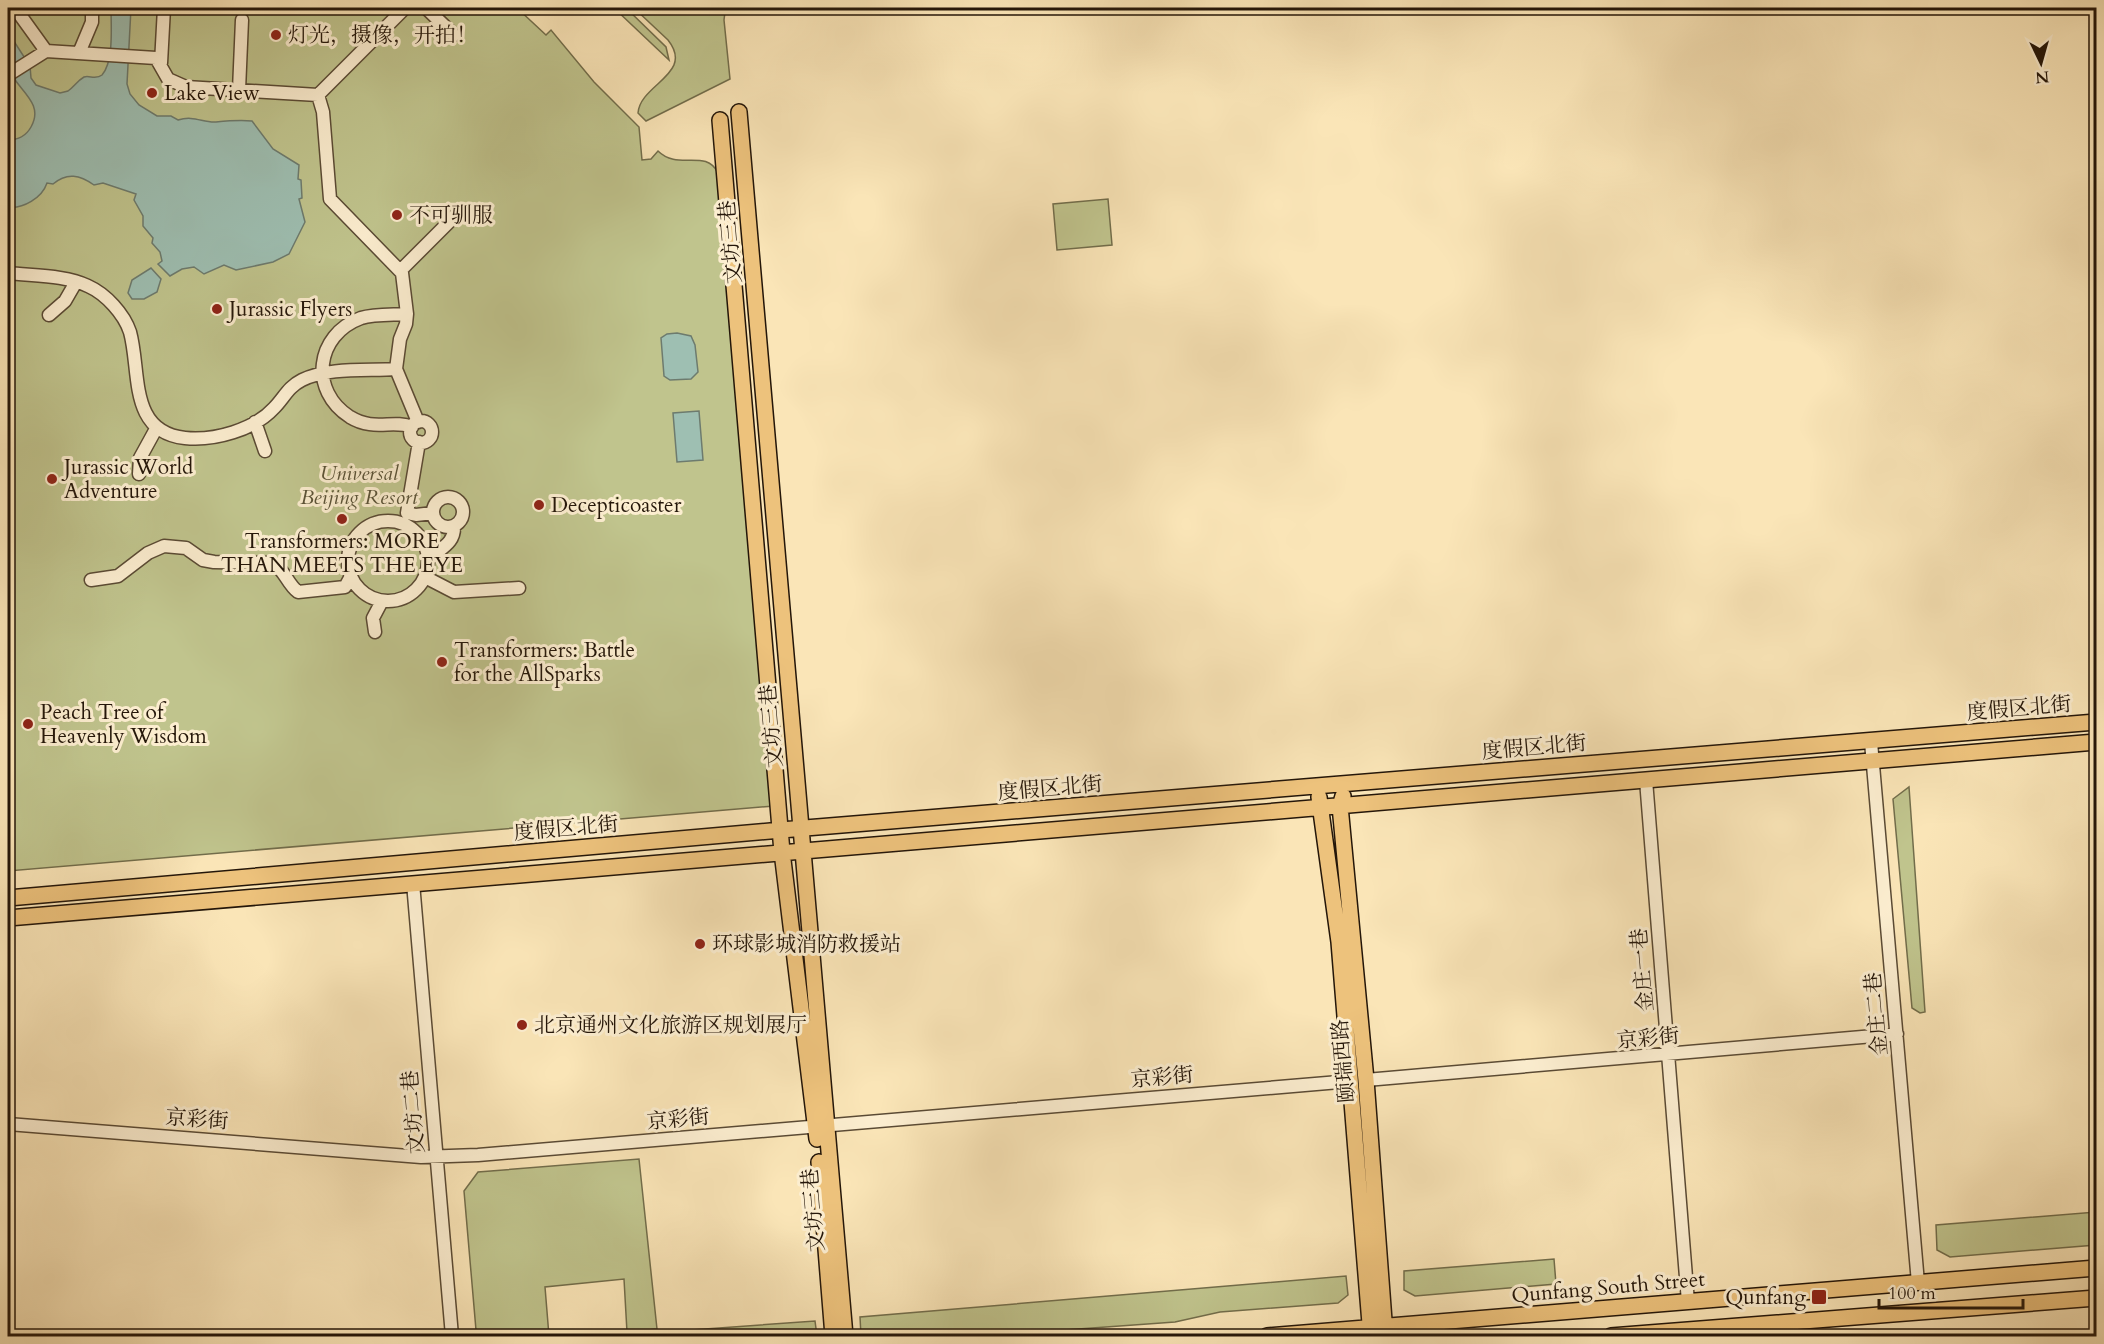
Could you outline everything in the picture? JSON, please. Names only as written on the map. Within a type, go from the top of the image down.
[{"type":"main road","name":"文坊三巷","points":[[739,112],[804,850],[833,1336]]},
{"type":"main road","name":"文坊三巷","points":[[720,120],[782,852],[821,1126],[845,1336]]},
{"type":"main road","name":"度假区北街","points":[[8,898],[781,830],[2097,722]]},
{"type":"main road","points":[[1920,738],[1916,744],[1920,756]]},
{"type":"main road","name":"度假区北街","points":[[8,918],[2097,742]]},
{"type":"main road","points":[[1825,745],[1831,753],[1831,759],[1827,764]]},
{"type":"main road","name":"颐瑞西路","points":[[1347,783],[1340,806],[1378,1332]]},
{"type":"main road","name":"颐瑞西路","points":[[1315,786],[1322,807],[1359,1080]]},
{"type":"main road","name":"Qunfang South Street","points":[[1267,1336],[1378,1332],[1688,1302],[2097,1268]]},
{"type":"main road","points":[[1611,1336],[2097,1298]]},
{"type":"street","points":[[15,8],[46,51]]},
{"type":"street","points":[[161,63],[164,8]]},
{"type":"street","points":[[9,74],[46,51],[105,54],[156,58],[161,63],[168,79],[176,84],[318,95],[405,8]]},
{"type":"street","points":[[426,8],[454,35]]},
{"type":"street","points":[[79,53],[93,22],[93,10]]},
{"type":"street","points":[[239,90],[242,20]]},
{"type":"street","points":[[318,95],[323,112],[330,199],[400,270],[407,314],[400,339],[396,369],[415,425],[411,435],[419,442]]},
{"type":"street","points":[[400,270],[461,210]]},
{"type":"street","points":[[8,273],[76,282],[100,293],[123,318],[129,331],[138,390],[148,418],[170,435],[188,438],[216,435],[245,428],[273,410],[290,386],[322,374],[396,369]]},
{"type":"street","points":[[49,315],[65,301],[76,282]]},
{"type":"street","points":[[407,314],[362,318],[351,324],[332,341],[323,361],[322,374],[327,394],[352,418],[376,426],[428,424],[432,430],[428,440],[419,442]]},
{"type":"street","points":[[255,422],[265,451]]},
{"type":"street","points":[[139,474],[140,458],[157,427]]},
{"type":"street","points":[[419,442],[405,518],[427,550],[425,577],[420,586],[403,598],[382,601],[363,592],[351,576],[349,553],[360,533],[380,522],[405,518],[416,515],[433,513]]},
{"type":"street","points":[[428,560],[451,542],[455,535],[454,526],[463,513],[456,499],[440,499],[433,513]]},
{"type":"street","points":[[433,513],[440,525],[454,526]]},
{"type":"street","points":[[91,580],[118,576],[147,553],[164,546],[186,548],[203,560],[214,562],[272,563],[277,565],[290,586],[298,592],[345,587],[351,576]]},
{"type":"street","points":[[425,577],[454,592],[519,588]]},
{"type":"street","points":[[375,632],[373,618],[382,601]]},
{"type":"street","name":"金庄二巷","points":[[1871,742],[1918,1283]]},
{"type":"street","name":"金庄一巷","points":[[1646,780],[1688,1302]]},
{"type":"street","name":"文坊二巷","points":[[413,884],[452,1336]]},
{"type":"street","name":"京彩街","points":[[8,1124],[436,1156],[478,1155],[1669,1056],[1897,1034]]},
{"type":"green space","name":"Universal Beijing Resort","points":[[8,8],[517,8],[546,35],[551,30],[594,82],[639,127],[642,160],[651,159],[658,151],[666,157],[699,160],[713,166],[718,173],[774,806],[8,871]]},
{"type":"green space","points":[[614,8],[626,8],[666,47],[669,60]]},
{"type":"green space","points":[[634,8],[731,8],[725,12],[724,20],[730,79],[646,121],[638,113],[641,103],[671,70],[675,62],[675,52],[668,40]]},
{"type":"green space","points":[[1108,199],[1112,245],[1057,250],[1053,204]]},
{"type":"green space","points":[[1909,787],[1925,1012],[1920,1013],[1912,1008],[1893,799]]},
{"type":"green space","points":[[639,1159],[657,1329],[627,1332],[624,1279],[545,1287],[549,1336],[480,1336],[482,1332],[476,1330],[464,1191],[478,1172]]},
{"type":"green space","points":[[2096,1212],[2096,1245],[1950,1257],[1937,1250],[1936,1225]]},
{"type":"green space","points":[[1554,1259],[1556,1284],[1415,1296],[1404,1290],[1404,1271]]},
{"type":"green space","points":[[1346,1276],[1348,1295],[1338,1303],[1220,1312],[1175,1322],[980,1336],[861,1336],[860,1317]]},
{"type":"green space","points":[[815,1321],[817,1336],[608,1336]]},
{"type":"shaded area","points":[[111,8],[131,8],[127,84],[130,94],[139,105],[157,116],[171,116],[178,120],[189,118],[211,122],[252,121],[273,149],[299,165],[298,179],[301,180],[302,198],[299,199],[305,222],[289,254],[273,262],[236,270],[224,265],[204,274],[194,267],[182,269],[170,276],[158,264],[162,261],[160,252],[152,243],[153,238],[143,226],[143,216],[134,200],[136,194],[103,183],[94,185],[79,177],[68,176],[53,184],[47,183],[36,198],[26,204],[8,207],[8,140],[24,135],[35,118],[32,102],[11,74],[8,66],[8,32],[30,66],[31,78],[36,85],[60,93],[68,91],[84,77],[102,75],[106,69],[111,43]]},
{"type":"shaded area","points":[[151,268],[161,279],[157,292],[144,299],[132,299],[128,293],[132,280]]},
{"type":"shaded area","points":[[677,333],[691,336],[695,345],[698,372],[691,379],[670,380],[664,376],[661,338],[667,334]]},
{"type":"shaded area","points":[[699,411],[703,460],[677,462],[673,413]]},
{"type":"place","name":"灯光，摄像，开拍！","points":[[276,35]]},
{"type":"place","name":"Lake View","points":[[152,93]]},
{"type":"place","name":"不可驯服","points":[[397,215]]},
{"type":"place","name":"Jurassic Flyers","points":[[217,309]]},
{"type":"place","name":"Jurassic World Adventure","points":[[52,479]]},
{"type":"place","name":"Decepticoaster","points":[[539,505]]},
{"type":"place","name":"Transformers: MORE THAN MEETS THE EYE","points":[[342,519]]},
{"type":"place","name":"Transformers: Battle for the AllSparks","points":[[442,662]]},
{"type":"place","name":"Peach Tree of Heavenly Wisdom","points":[[28,724]]},
{"type":"place","name":"环球影城消防救援站","points":[[700,944]]},
{"type":"place","name":"北京通州文化旅游区规划展厅","points":[[522,1025]]},
{"type":"place","name":"Qunfang","points":[[1819,1297]]}]
